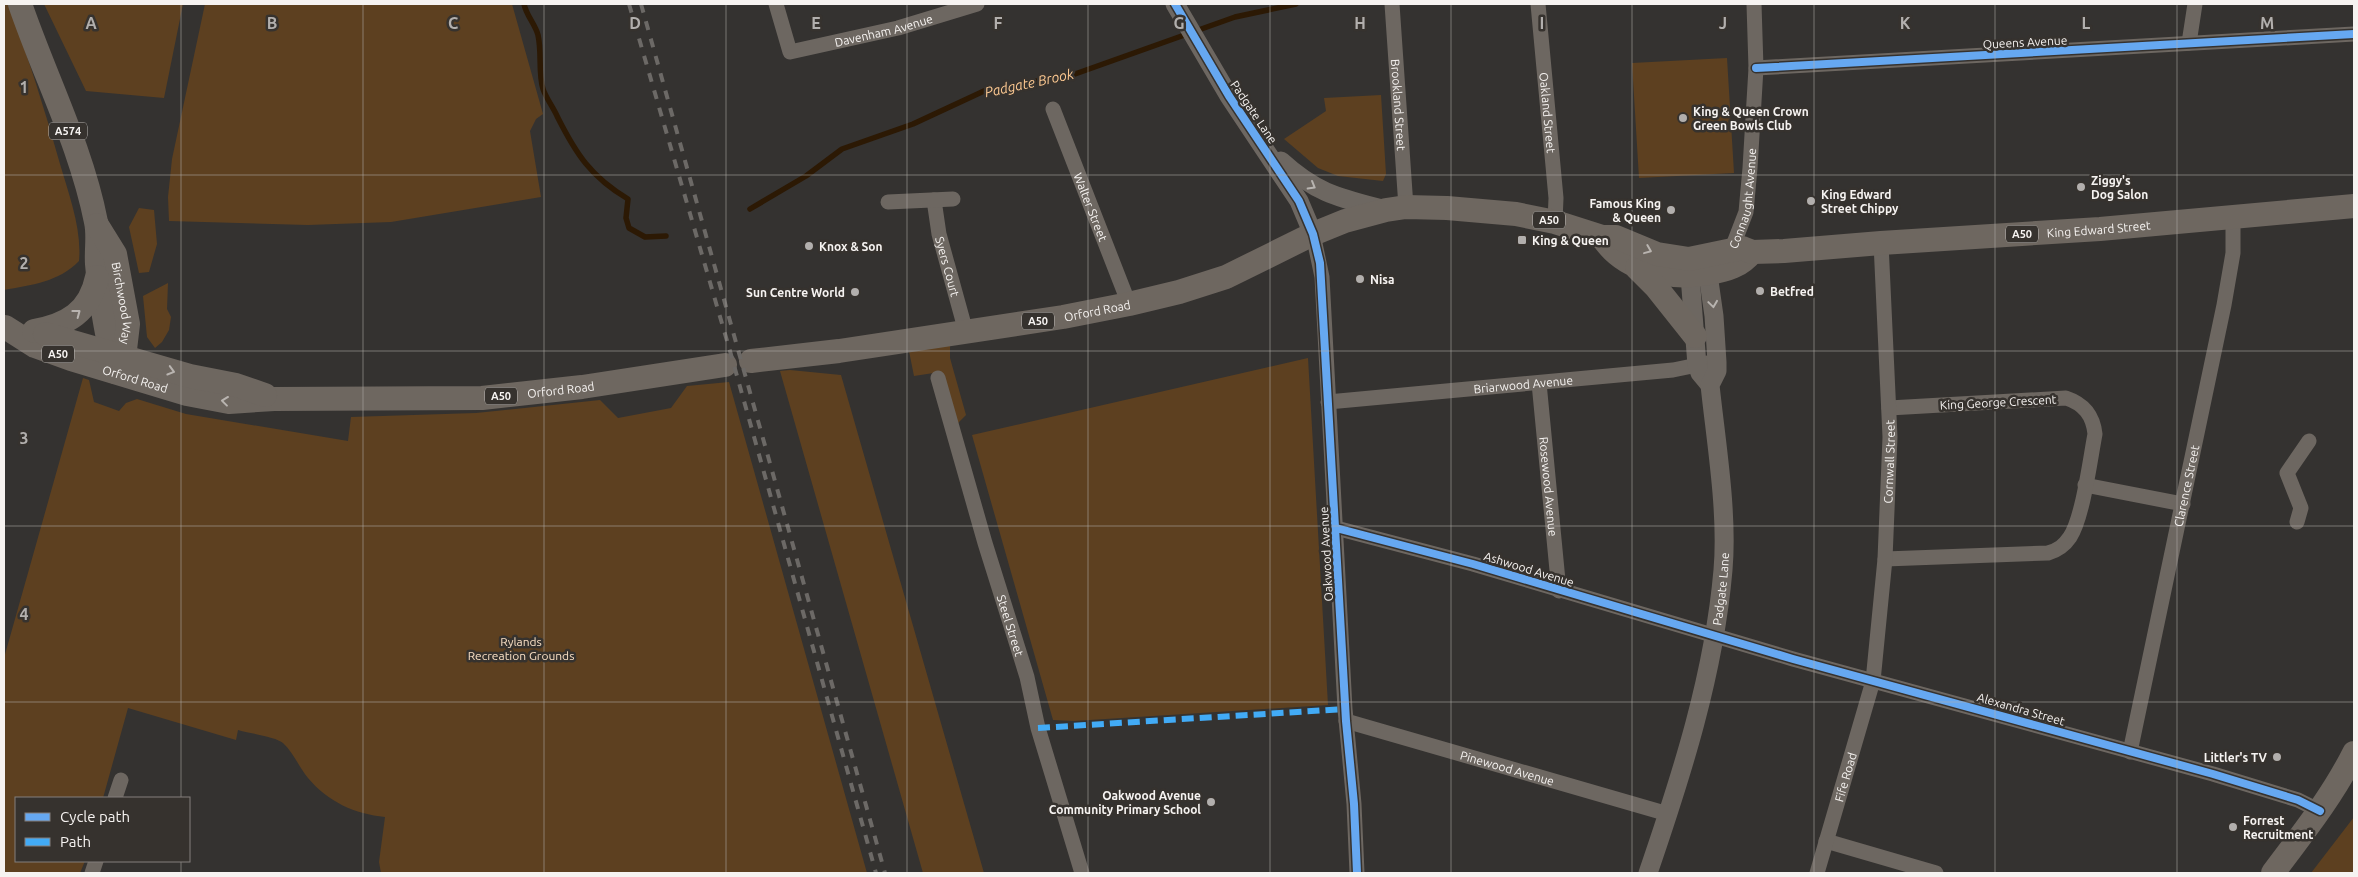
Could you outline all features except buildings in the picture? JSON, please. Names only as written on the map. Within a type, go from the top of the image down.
[{"type":"main road","name":"Birchwood Way","points":[[20,4],[80,159],[97,224],[115,254],[128,324],[117,361]]},
{"type":"main road","name":"King Edward Street","points":[[1714,263],[1784,251],[2100,229],[2354,206]]},
{"type":"main road","name":"A50","points":[[1313,234],[1351,219],[1396,209],[1494,211],[1555,222],[1602,237],[1616,237],[1657,254],[1714,263]]},
{"type":"main road","name":"Birchwood Way","points":[[97,224],[98,273],[117,361]]},
{"type":"main road","name":"Orford Road","points":[[751,361],[839,351],[966,332],[1063,317],[1129,304],[1179,292],[1226,277],[1313,234]]},
{"type":"main road","name":"A50","points":[[1602,237],[1609,248],[1636,266],[1664,275],[1714,263]]},
{"type":"main road","points":[[1636,266],[1656,287],[1694,336]]},
{"type":"main road","name":"Birchwood Way","points":[[34,330],[50,328],[81,311],[91,297],[98,273]]},
{"type":"main road","name":"Orford Road","points":[[4,326],[34,330],[117,361]]},
{"type":"main road","name":"Orford Road","points":[[4,326],[35,346],[236,385],[274,399],[482,398],[582,387],[725,365]]},
{"type":"main road","points":[[2273,873],[2320,811],[2354,753]]},
{"type":"street","name":"Davenham Avenue","points":[[776,4],[790,52],[898,28],[977,4]]},
{"type":"street","name":"Padgate Lane","points":[[1175,4],[1190,33],[1229,96],[1299,201],[1313,234]]},
{"type":"street","name":"Brookland Street","points":[[1392,4],[1396,209]]},
{"type":"street","name":"Oakland Street","points":[[1538,4],[1556,198],[1555,222]]},
{"type":"street","name":"Connaught Avenue","points":[[1714,263],[1746,212],[1756,68],[1754,4]]},
{"type":"street","points":[[2189,43],[2195,4]]},
{"type":"street","name":"Queens Avenue","points":[[1756,68],[2354,34]]},
{"type":"street","name":"Walter Street","points":[[1053,109],[1129,304]]},
{"type":"street","points":[[1262,143],[1298,176],[1318,189],[1396,209]]},
{"type":"street","points":[[888,202],[953,199]]},
{"type":"street","name":"Syers Court","points":[[934,200],[939,234],[966,332]]},
{"type":"street","name":"Clarence Street","points":[[2130,752],[2232,263],[2233,218]]},
{"type":"street","name":"Oakwood Avenue","points":[[1313,234],[1322,277],[1346,721],[1354,804],[1357,873]]},
{"type":"street","name":"Cornwall Street","points":[[1873,681],[1885,560],[1890,437],[1881,243]]},
{"type":"street","name":"Padgate Lane","points":[[1710,385],[1700,373],[1694,336],[1714,263]]},
{"type":"street","name":"Padgate Lane","points":[[1648,873],[1668,814],[1702,698],[1714,636],[1723,568],[1723,521],[1710,385],[1717,371],[1714,263]]},
{"type":"street","name":"Briarwood Avenue","points":[[1328,402],[1673,370],[1717,362]]},
{"type":"street","name":"Steel Street","points":[[938,378],[985,543],[1027,677],[1038,728],[1082,873]]},
{"type":"street","name":"Rosewood Avenue","points":[[1539,383],[1559,591]]},
{"type":"street","name":"King George Crescent","points":[[1885,560],[2048,553],[2058,550],[2071,536],[2086,484],[2094,434],[2094,423],[2084,408],[2076,401],[2066,398],[1889,408]]},
{"type":"street","points":[[2296,522],[2301,508],[2288,473],[2310,441]]},
{"type":"street","points":[[2086,484],[2183,504]]},
{"type":"street","name":"Ashwood Avenue","points":[[1336,528],[1474,564],[1714,636]]},
{"type":"street","name":"Alexandra Street","points":[[1714,636],[2298,800],[2320,811]]},
{"type":"street","name":"Fife Road","points":[[1817,873],[1873,681]]},
{"type":"street","name":"Pinewood Avenue","points":[[1346,721],[1668,814]]},
{"type":"street","points":[[115,797],[120,780]]},
{"type":"street","points":[[1826,841],[1936,873]]},
{"type":"green space","points":[[4,4],[9,4],[30,64],[74,212],[79,237],[79,261],[63,274],[44,282],[4,290]]},
{"type":"green space","points":[[44,4],[183,4],[164,98],[86,91]]},
{"type":"green space","points":[[205,4],[512,4],[543,114],[536,119],[530,131],[541,197],[391,222],[308,225],[169,221],[168,197],[172,159]]},
{"type":"green space","name":"King & Queen Crown Green Bowls Club","points":[[1727,58],[1734,173],[1639,178],[1632,63]]},
{"type":"green space","points":[[1381,95],[1386,174],[1383,181],[1338,176],[1318,168],[1284,139],[1326,111],[1324,98]]},
{"type":"green space","points":[[139,208],[154,210],[157,244],[149,272],[139,273],[129,227]]},
{"type":"green space","points":[[168,283],[167,309],[171,317],[169,330],[162,342],[155,348],[147,337],[143,296]]},
{"type":"green space","points":[[950,344],[950,358],[966,415],[957,424],[940,372],[914,376],[909,351]]},
{"type":"green space","points":[[1308,358],[1328,705],[1074,721],[1053,720],[972,435]]},
{"type":"green space","points":[[790,370],[841,375],[984,873],[923,873],[780,371]]},
{"type":"green space","name":"Rylands Recreation Grounds","points":[[83,378],[89,380],[94,402],[119,411],[126,403],[137,399],[186,414],[348,441],[351,417],[476,413],[600,400],[618,418],[671,408],[687,386],[729,382],[867,873],[381,873],[379,862],[385,817],[353,810],[324,794],[308,778],[290,751],[280,741],[238,730],[236,740],[128,708],[103,797],[15,797],[15,862],[85,862],[80,873],[4,873],[4,658]]},
{"type":"green space","points":[[2354,817],[2354,873],[2311,873]]},
{"type":"waterway","name":"Padgate Brook","points":[[524,4],[538,35],[543,89],[571,142],[594,173],[615,191],[628,199],[626,218],[629,228],[645,237],[666,236]]},
{"type":"waterway","name":"Padgate Brook","points":[[750,209],[806,176],[842,149],[913,124],[984,91],[1075,74],[1235,17],[1296,4]]},
{"type":"railway","points":[[629,4],[730,351],[876,873]]},
{"type":"railway","points":[[641,4],[885,873]]},
{"type":"marked path","points":[[1038,728],[1345,709]]},
{"type":"cycle path","points":[[1175,4],[1229,96],[1299,201],[1313,234],[1320,263],[1346,721],[1354,804],[1357,873]]},
{"type":"cycle path","points":[[1756,68],[2354,34]]},
{"type":"cycle path","points":[[1336,528],[1473,564],[1793,659],[2213,774],[2298,800],[2320,811]]},
{"type":"place","name":"King & Queen Crown Green Bowls Club","points":[[1683,118]]},
{"type":"place","name":"Ziggy's Dog Salon","points":[[2081,187]]},
{"type":"place","name":"King Edward Street Chippy","points":[[1811,201]]},
{"type":"place","name":"Famous King & Queen","points":[[1671,210]]},
{"type":"place","name":"King & Queen","points":[[1522,240]]},
{"type":"place","name":"Knox & Son","points":[[809,246]]},
{"type":"place","name":"Nisa","points":[[1360,279]]},
{"type":"place","name":"Betfred","points":[[1760,291]]},
{"type":"place","name":"Sun Centre World","points":[[855,292]]},
{"type":"place","name":"Littler's TV","points":[[2277,757]]},
{"type":"place","name":"Oakwood Avenue Community Primary School","points":[[1211,802]]},
{"type":"place","name":"Forrest Recruitment","points":[[2233,827]]}]
